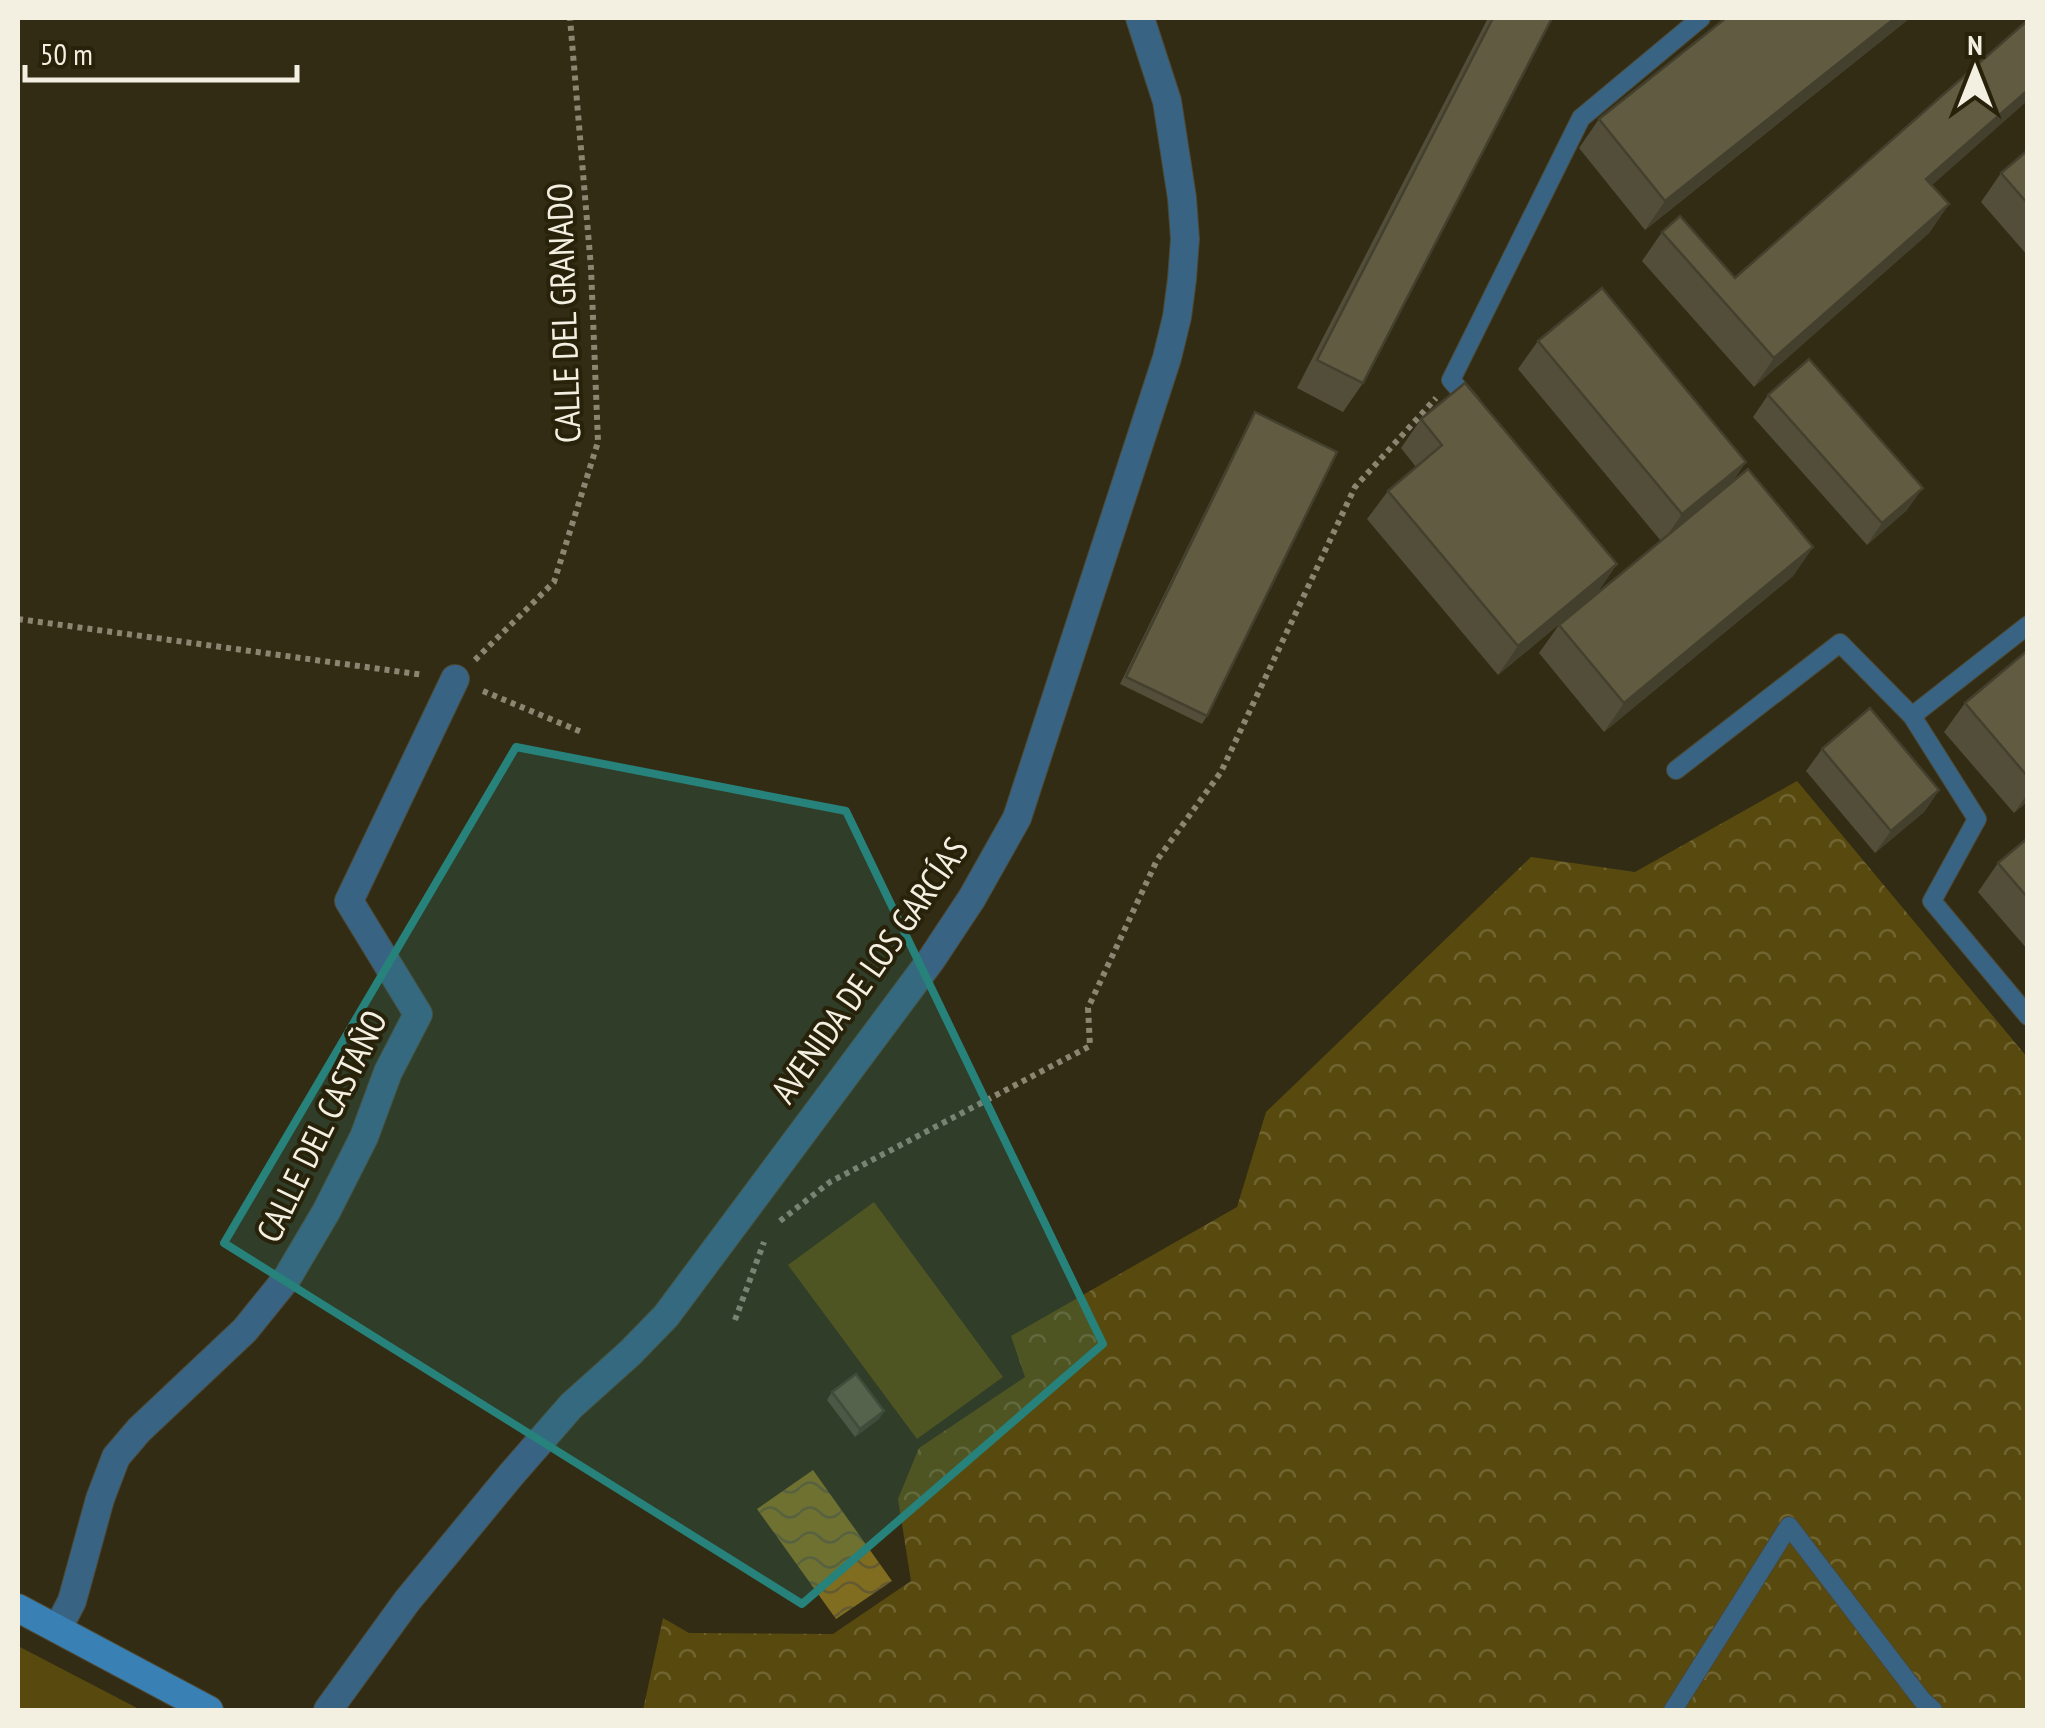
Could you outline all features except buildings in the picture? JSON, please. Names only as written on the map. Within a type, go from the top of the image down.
[{"type":"main road","points":[[18,1608],[209,1710]]},
{"type":"street","name":"AVENIDA DE LOS GARCÍAS","points":[[328,1710],[407,1601],[510,1476],[571,1406],[666,1316],[931,960],[1017,818],[1177,317],[1184,238],[1182,198],[1167,101],[1140,18]]},
{"type":"street","name":"CALLE DEL CASTAÑO","points":[[58,1628],[72,1600],[100,1499],[116,1458],[139,1430],[245,1330],[287,1278],[364,1137],[388,1072],[418,1014],[349,901],[454,680]]},
{"type":"lane","points":[[1490,424],[1452,380],[1581,118],[1701,18]]},
{"type":"lane","points":[[1912,716],[2028,624]]},
{"type":"lane","points":[[1676,770],[1840,643],[1912,716],[1977,819],[1932,901],[2028,1016]]},
{"type":"lane","points":[[1673,1710],[1789,1526],[1933,1710]]},
{"type":"path","name":"CALLE DEL GRANADO","points":[[454,680],[554,582],[598,442],[591,268],[570,18]]},
{"type":"path","points":[[736,1320],[768,1230],[830,1182],[1090,1046],[1088,1008],[1156,860],[1221,772],[1355,486],[1452,380]]},
{"type":"path","points":[[18,619],[454,680],[584,733]]},
{"type":"highlighted area","points":[[516,747],[846,811],[1103,1344],[802,1604],[224,1243]]},
{"type":"green space","points":[[1797,781],[2027,1057],[2027,1710],[643,1710],[663,1618],[689,1633],[833,1634],[911,1581],[898,1499],[919,1448],[1025,1377],[1011,1336],[1237,1207],[1266,1112],[1531,857],[1635,872]]},
{"type":"green space","points":[[874,1202],[1003,1377],[917,1439],[788,1265]]},
{"type":"green space","points":[[18,1646],[141,1710],[18,1710]]},
{"type":"water","points":[[813,1470],[892,1581],[836,1619],[757,1509]]}]
